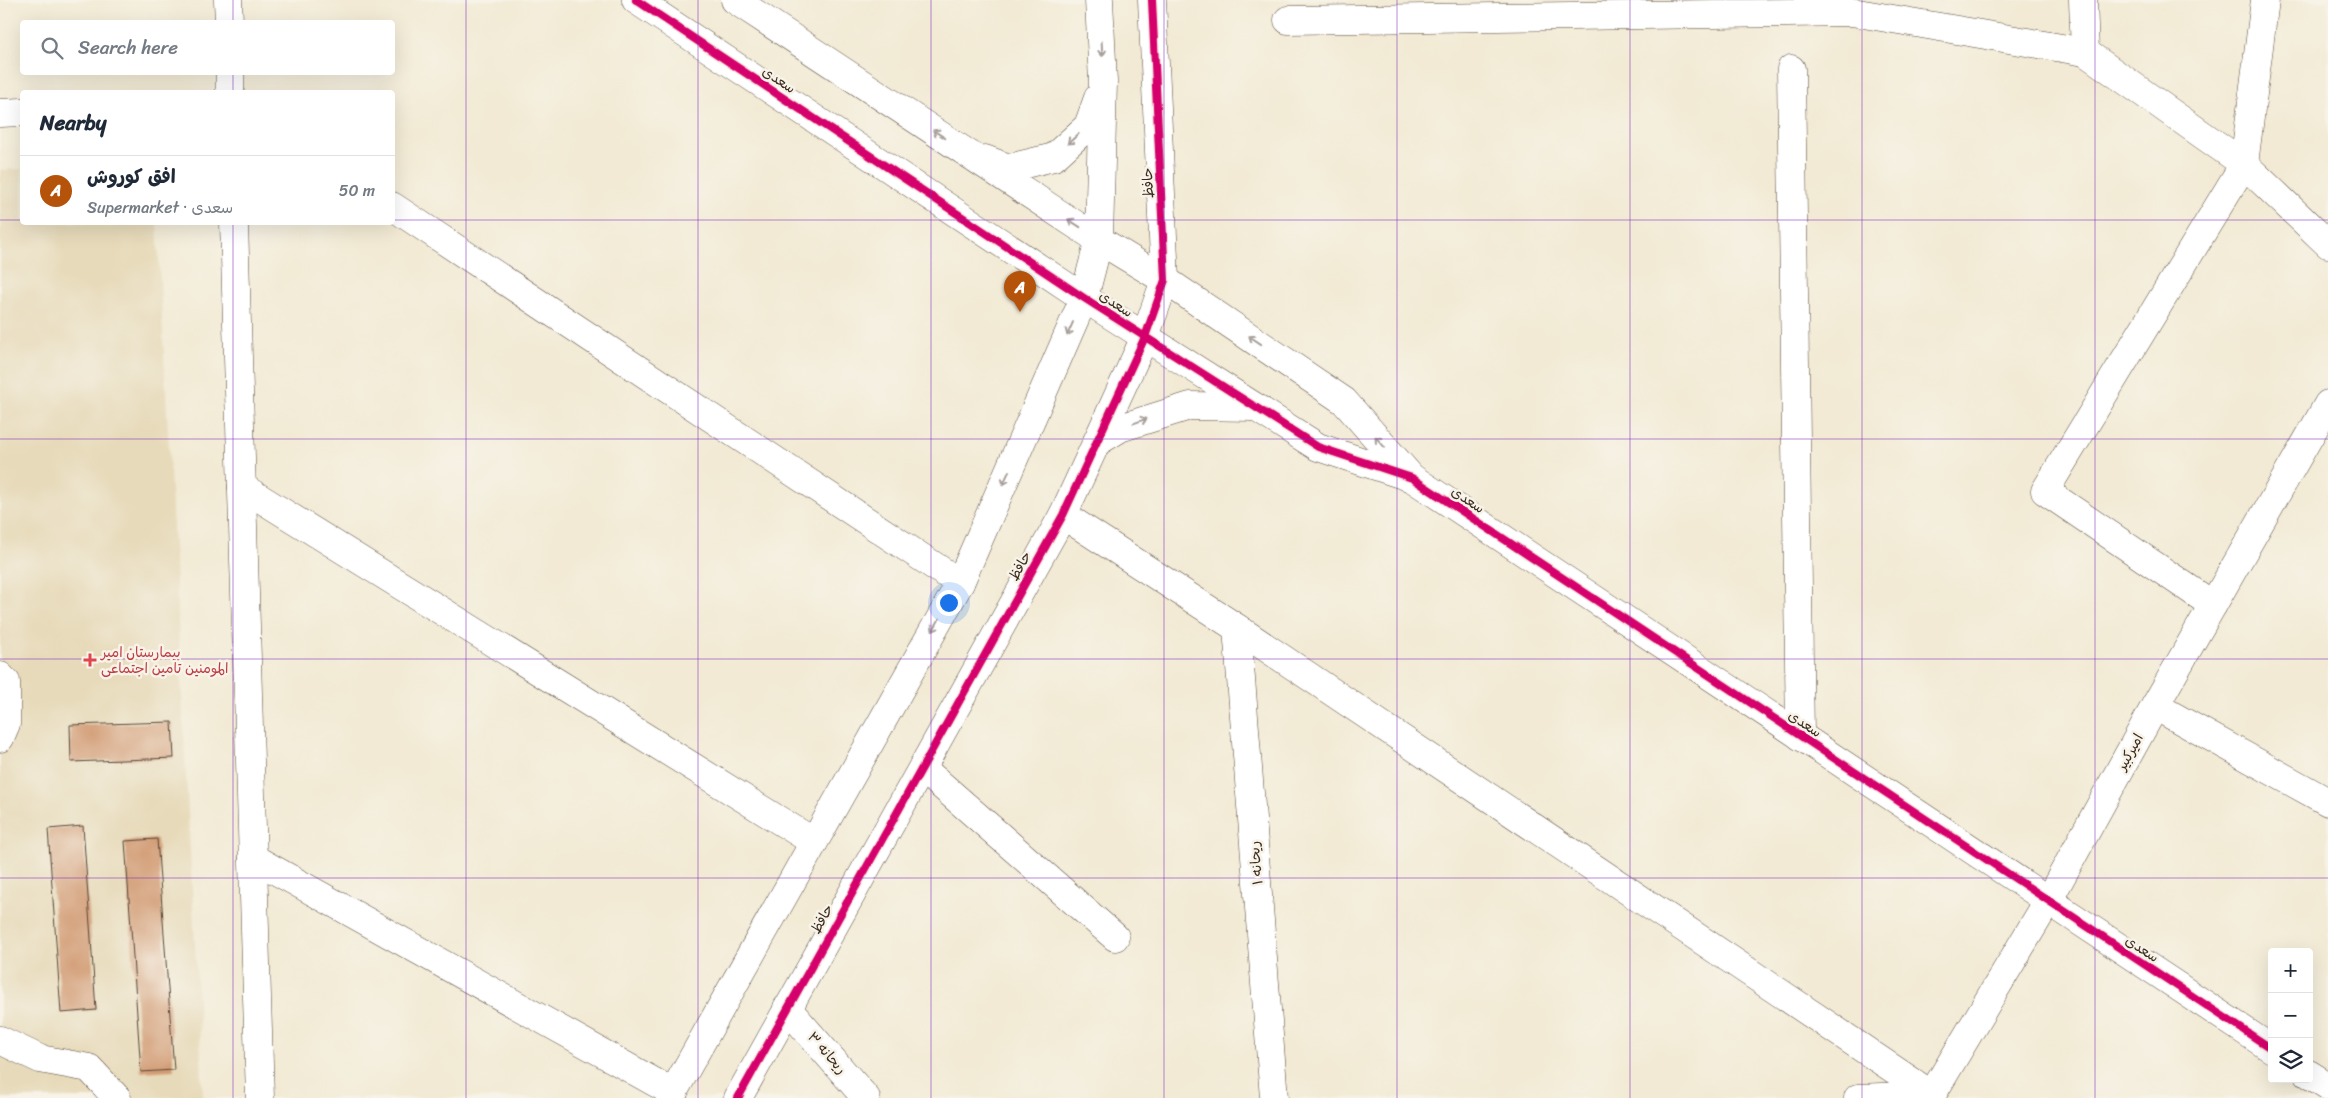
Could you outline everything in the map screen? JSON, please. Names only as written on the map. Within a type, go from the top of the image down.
[{"type":"street","points":[[228,0],[228,20]]},
{"type":"street","name":"سعدی","points":[[636,0],[1084,298],[1318,446],[1412,478],[2268,1046]]},
{"type":"street","name":"سعدی","points":[[734,0],[1099,240],[1165,280],[1344,401],[1412,478]]},
{"type":"street","points":[[253,858],[672,1095],[960,583],[1084,298],[1099,240],[1103,82],[1099,0]]},
{"type":"street","name":"حافظ","points":[[738,1098],[1063,515],[1145,337],[1165,280],[1152,0]]},
{"type":"street","points":[[2083,0],[2085,52]]},
{"type":"street","points":[[2213,605],[2045,491],[2244,164],[2265,0]]},
{"type":"street","points":[[1288,20],[1501,8],[1781,7],[1852,12],[2085,52],[2244,164],[2328,244]]},
{"type":"street","points":[[1791,69],[1800,736]]},
{"type":"street","points":[[230,75],[230,90]]},
{"type":"street","points":[[967,152],[1009,168],[1054,156],[1088,126],[1103,82]]},
{"type":"street","points":[[0,113],[20,112]]},
{"type":"street","points":[[395,208],[960,583]]},
{"type":"street","points":[[234,225],[260,1098]]},
{"type":"street","name":"امیرکبیر","points":[[1931,1096],[2048,901],[2155,706],[2328,404]]},
{"type":"street","points":[[1097,442],[1120,428],[1190,406],[1256,407]]},
{"type":"street","points":[[242,487],[814,842]]},
{"type":"street","points":[[1063,515],[1237,628],[1931,1096]]},
{"type":"street","name":"ریحانه ۱","points":[[1237,628],[1274,1098]]},
{"type":"street","points":[[0,676],[6,682],[6,724],[0,738]]},
{"type":"street","points":[[2155,706],[2328,802]]},
{"type":"street","points":[[923,769],[1115,937]]},
{"type":"street","name":"ریحانه ۳","points":[[788,1008],[866,1098]]},
{"type":"street","points":[[0,1040],[40,1059],[89,1068],[117,1098]]},
{"type":"street","points":[[2313,1077],[2328,1086]]},
{"type":"street","points":[[1858,1098],[1931,1096]]},
{"type":"shaded area","name":"بیمارستان امیر المومنین تامین اجتماعی","points":[[20,169],[20,225],[157,225],[203,1098],[0,1098],[0,170]]},
{"type":"building","points":[[172,722],[174,758],[71,762],[70,725]]},
{"type":"building","points":[[83,826],[96,1010],[61,1013],[48,829]]},
{"type":"building","points":[[157,839],[174,1070],[141,1072],[125,841]]},
{"type":"cycle path","points":[[636,0],[1084,298],[1318,447],[1412,478],[2268,1046]]},
{"type":"cycle path","points":[[738,1098],[1063,515],[1145,337],[1165,280],[1152,0]]},
{"type":"place","name":"افق کوروش","points":[[1020,312]]},
{"type":"place","name":"بیمارستان امیر المومنین تامین اجتماعی","points":[[90,660]]}]
